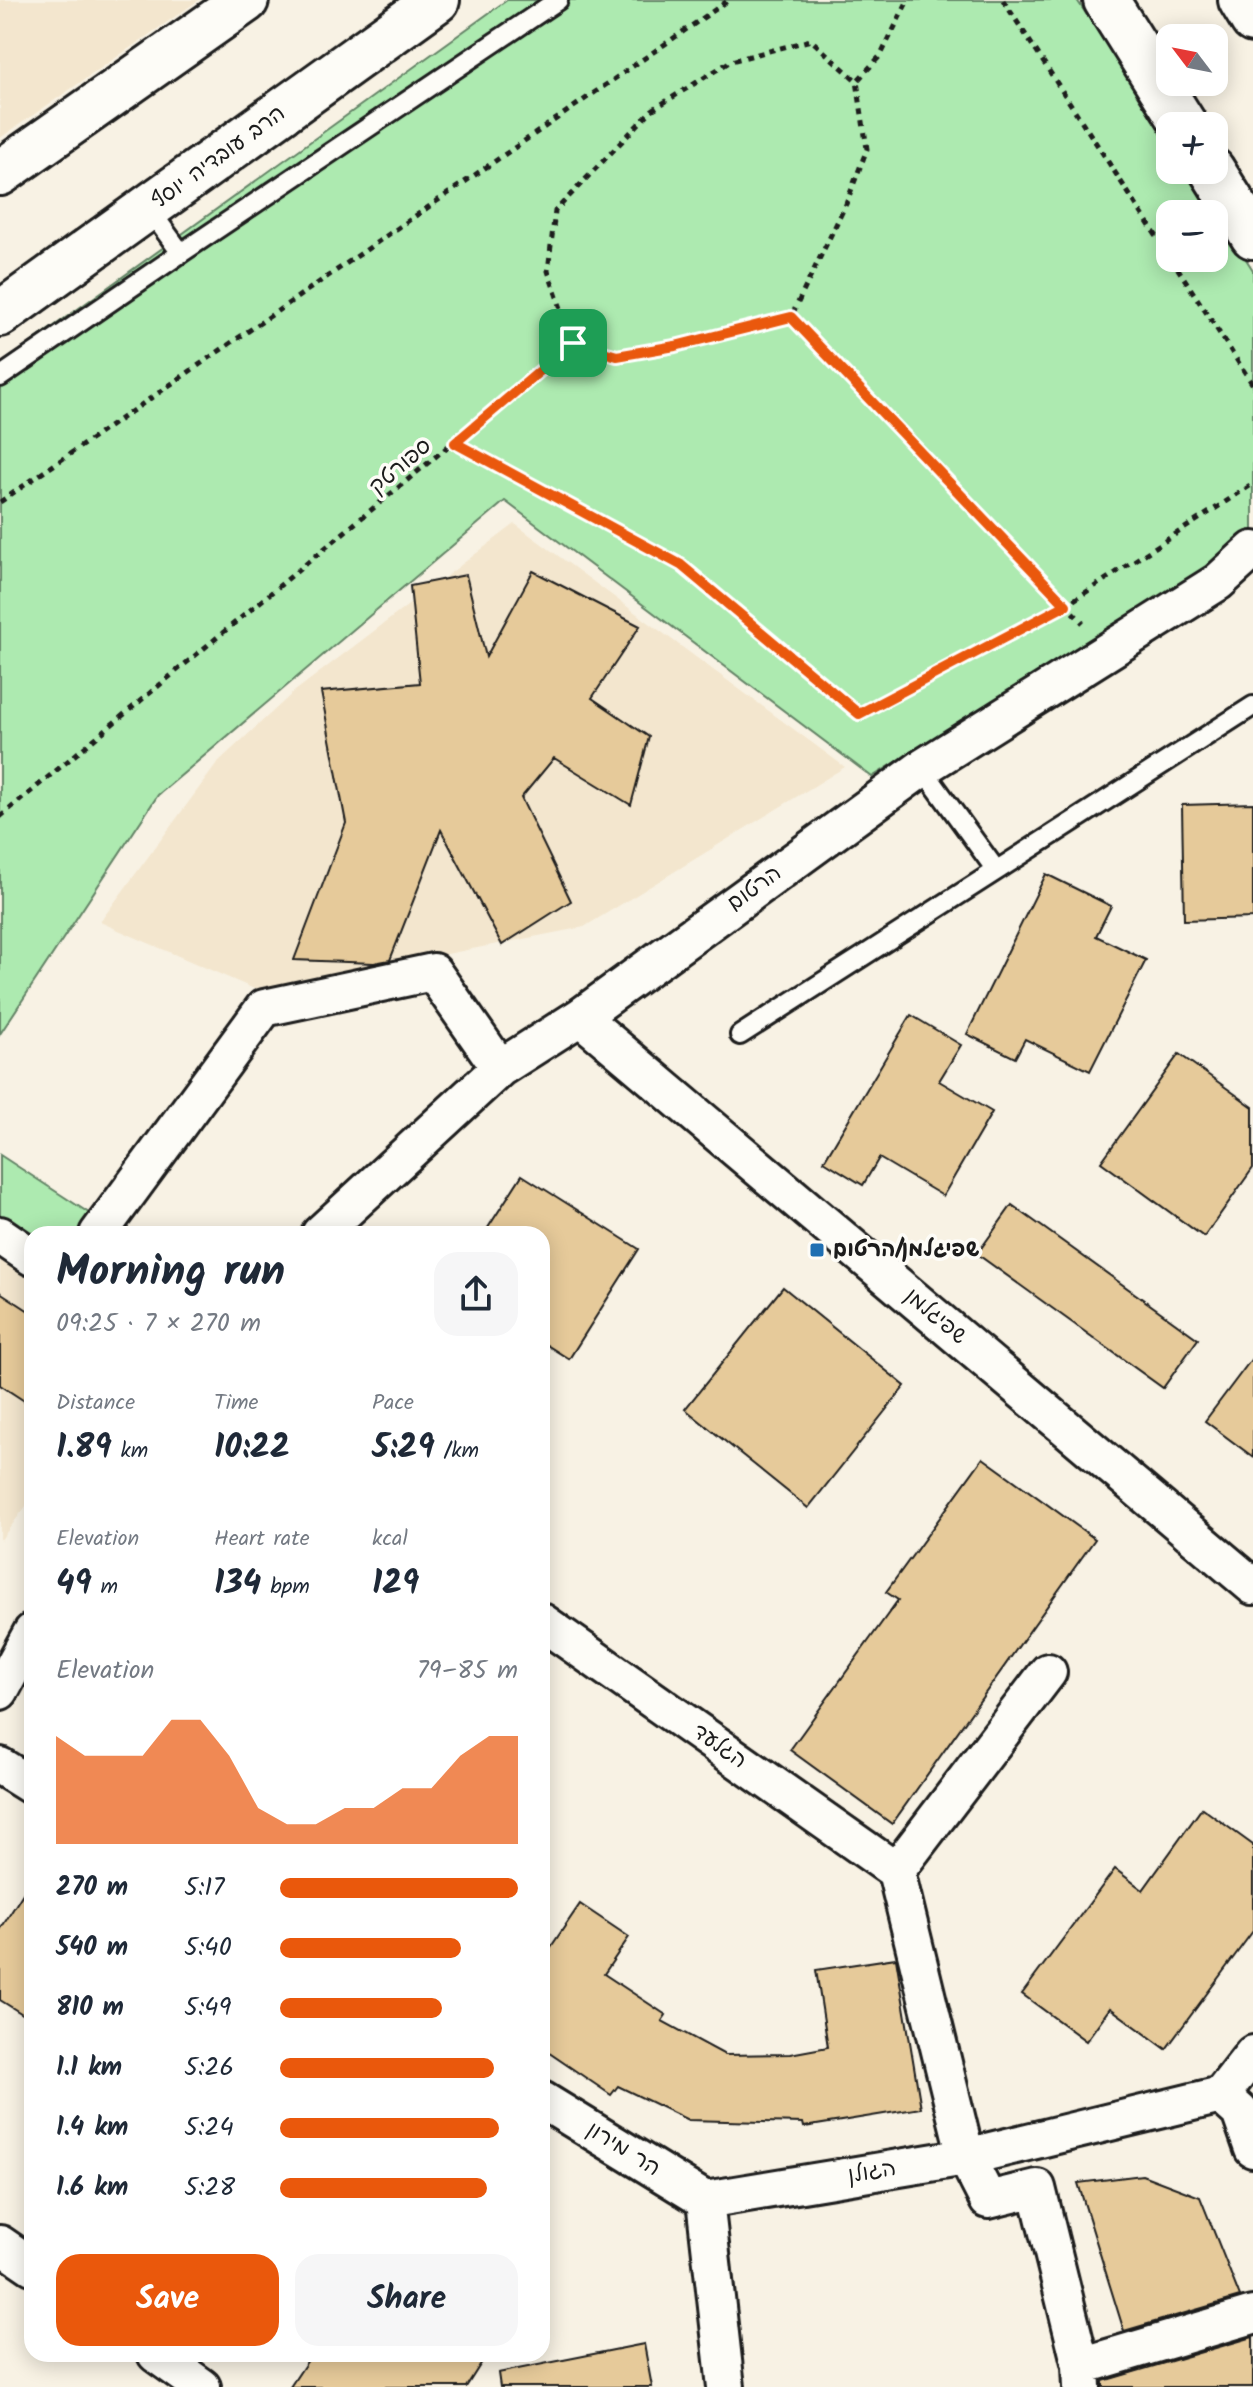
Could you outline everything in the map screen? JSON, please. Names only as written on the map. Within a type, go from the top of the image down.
[{"type":"main road","points":[[0,173],[246,0]]},
{"type":"main road","name":"הרב עובדיה יוסף","points":[[0,314],[437,0]]},
{"type":"main road","points":[[1106,0],[1176,112]]},
{"type":"main road","points":[[1241,0],[1253,20]]},
{"type":"main road","points":[[1221,184],[1253,236]]},
{"type":"street","name":"הרטום","points":[[329,1226],[500,1068],[580,1017],[922,768],[1218,582],[1253,550]]},
{"type":"street","name":"הרטום","points":[[1218,582],[1253,568]]},
{"type":"street","points":[[104,1226],[264,1008],[433,972],[500,1068]]},
{"type":"street","name":"שפיגלמן","points":[[580,1017],[1253,1586]]},
{"type":"street","points":[[0,1235],[24,1252]]},
{"type":"street","name":"הגלעד","points":[[550,1628],[896,1871]]},
{"type":"street","points":[[0,1691],[24,1647]]},
{"type":"street","points":[[1048,1672],[896,1871],[966,2157],[988,2200],[1037,2188],[1082,2376],[1253,2315]]},
{"type":"street","points":[[0,1766],[24,1781]]},
{"type":"street","points":[[1253,2054],[1221,2095],[1240,2112],[1253,2149]]},
{"type":"street","name":"הגולן","points":[[705,2200],[966,2157],[1221,2095]]},
{"type":"street","name":"הר מירון","points":[[550,2105],[705,2200]]},
{"type":"street","points":[[705,2200],[726,2387]]},
{"type":"street","points":[[0,2244],[24,2260]]},
{"type":"street","points":[[167,2362],[202,2387]]},
{"type":"lane","points":[[0,377],[558,0]]},
{"type":"lane","points":[[149,209],[181,253]]},
{"type":"lane","points":[[740,1035],[1253,706]]},
{"type":"lane","points":[[922,768],[996,870]]},
{"type":"path","points":[[0,502],[729,0]]},
{"type":"path","points":[[857,81],[881,55],[908,0]]},
{"type":"path","points":[[1003,0],[1156,235]]},
{"type":"path","points":[[811,40],[857,81],[867,149],[846,204],[791,317],[675,346],[617,356],[573,343],[548,271],[555,211],[652,110],[731,61],[811,40]]},
{"type":"path","points":[[1180,272],[1253,385]]},
{"type":"path","points":[[791,317],[1110,651]]},
{"type":"path","name":"ספורטק","points":[[0,817],[573,343]]},
{"type":"path","points":[[455,443],[681,565],[859,714],[1066,605],[1253,484]]},
{"type":"shaded area","points":[[0,0],[199,0],[0,138]]},
{"type":"shaded area","points":[[515,524],[845,767],[584,927],[259,991],[100,922],[219,761],[295,691]]},
{"type":"shaded area","points":[[0,1255],[24,1275],[24,1509],[0,1541]]},
{"type":"green space","points":[[507,0],[1077,0],[1156,121],[1156,184],[1197,184],[1208,200],[1156,200],[1156,272],[1228,272],[1228,232],[1253,270],[1253,540],[872,777],[505,501],[158,795],[0,1034],[0,365]]},
{"type":"green space","points":[[0,1155],[109,1226],[24,1226],[24,1244],[0,1226]]},
{"type":"building","points":[[533,571],[640,626],[592,698],[649,737],[631,805],[554,758],[521,798],[571,901],[502,945],[441,830],[390,960],[374,963],[294,960],[346,823],[321,692],[420,683],[410,586],[466,575],[486,657]]},
{"type":"building","points":[[1253,803],[1253,918],[1184,920],[1182,805]]},
{"type":"building","points":[[1046,874],[1111,906],[1096,936],[1146,960],[1090,1071],[1025,1039],[1015,1058],[967,1034]]},
{"type":"building","points":[[911,1015],[961,1045],[939,1081],[992,1112],[943,1196],[879,1158],[863,1185],[824,1161]]},
{"type":"building","points":[[1179,1054],[1253,1107],[1253,1168],[1204,1237],[1101,1162]]},
{"type":"building","points":[[522,1175],[639,1249],[569,1359],[550,1347],[550,1226],[489,1226]]},
{"type":"building","points":[[1012,1205],[1198,1339],[1163,1388],[977,1254]]},
{"type":"building","points":[[783,1287],[905,1386],[808,1508],[685,1409]]},
{"type":"building","points":[[0,1292],[24,1308],[24,1401],[0,1385]]},
{"type":"building","points":[[1253,1357],[1253,1457],[1205,1421]]},
{"type":"building","points":[[983,1458],[1095,1539],[892,1824],[790,1750],[898,1600],[886,1592]]},
{"type":"building","points":[[1202,1808],[1253,1845],[1253,1931],[1166,2049],[1110,2008],[1086,2041],[1022,1994],[1115,1869],[1143,1890]]},
{"type":"building","points":[[24,1892],[24,2015],[0,2000],[0,1930]]},
{"type":"building","points":[[580,1904],[629,1937],[604,1974],[666,2015],[662,2021],[725,2055],[790,2054],[828,2047],[816,1970],[896,1958],[921,2108],[804,2127],[803,2123],[688,2120],[618,2086],[611,2095],[550,2053],[550,1948]]},
{"type":"building","points":[[1142,2175],[1200,2197],[1240,2297],[1124,2331],[1078,2183]]},
{"type":"building","points":[[1253,2337],[1253,2387],[1103,2387],[1103,2381]]},
{"type":"building","points":[[644,2344],[652,2387],[500,2387],[498,2373]]},
{"type":"building","points":[[307,2362],[482,2362],[466,2387],[290,2387]]},
{"type":"place","name":"שפיגלמן/הרטום","points":[[817,1250]]},
{"type":"route","points":[[791,317],[1066,605],[859,714],[681,565],[455,443],[573,343],[617,356],[675,346],[791,317]]}]
